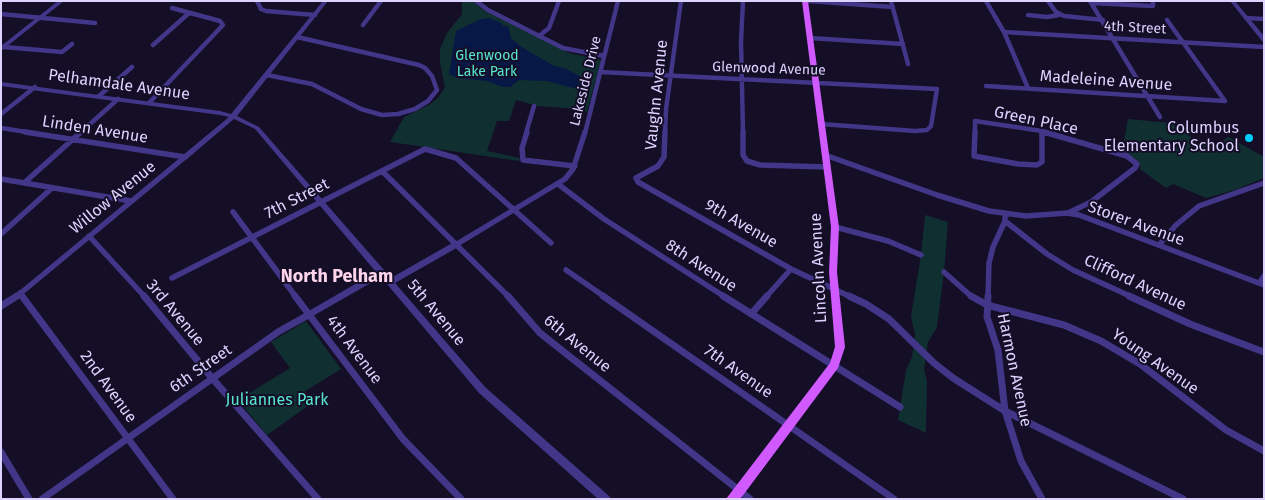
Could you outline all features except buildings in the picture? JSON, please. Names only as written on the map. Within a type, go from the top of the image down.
[{"type":"main road","name":"Lincoln Avenue","points":[[736,495],[834,365],[840,347],[834,289],[835,227],[810,38],[807,1]]},
{"type":"street","points":[[2,48],[62,1]]},
{"type":"street","points":[[257,1],[260,9],[266,11],[315,15]]},
{"type":"street","name":"Willow Avenue","points":[[1,306],[11,300],[233,117],[326,1]]},
{"type":"street","points":[[364,25],[381,1]]},
{"type":"street","points":[[476,1],[488,10],[569,50],[604,56]]},
{"type":"street","points":[[539,36],[549,28],[559,1]]},
{"type":"street","name":"Lakeside Drive","points":[[575,166],[591,115],[618,1]]},
{"type":"street","name":"Vaughn Avenue","points":[[636,178],[658,166],[664,157],[666,109],[681,1]]},
{"type":"street","points":[[743,1],[741,41],[743,80],[742,146],[744,158],[760,165],[827,167]]},
{"type":"street","points":[[807,1],[893,7]]},
{"type":"street","points":[[891,1],[908,64]]},
{"type":"street","points":[[986,1],[1004,32],[1028,88]]},
{"type":"street","points":[[1048,1],[1059,15]]},
{"type":"street","points":[[1091,2],[1154,6],[1153,1]]},
{"type":"street","points":[[1232,1],[1264,40]]},
{"type":"street","points":[[1091,2],[1160,117]]},
{"type":"street","points":[[149,103],[224,24],[220,21],[172,8]]},
{"type":"street","points":[[153,44],[189,13]]},
{"type":"street","points":[[1,14],[95,23]]},
{"type":"street","points":[[1028,15],[1059,15],[1102,20]]},
{"type":"street","points":[[1246,18],[1264,20]]},
{"type":"street","points":[[1168,20],[1183,42]]},
{"type":"street","name":"4th Street","points":[[1004,32],[1264,47]]},
{"type":"street","points":[[267,75],[302,80],[370,113],[392,115],[416,109],[433,96],[437,87],[432,76],[423,66],[297,37]]},
{"type":"street","points":[[810,38],[903,44]]},
{"type":"street","name":"Madeleine Avenue","points":[[986,86],[1225,100],[1183,42]]},
{"type":"street","points":[[2,48],[62,52],[72,44]]},
{"type":"street","points":[[99,96],[132,67]]},
{"type":"street","name":"Glenwood Avenue","points":[[600,72],[937,89],[932,126],[923,131],[821,124]]},
{"type":"street","name":"Pelhamdale Avenue","points":[[1,84],[149,103],[233,117]]},
{"type":"street","points":[[1,114],[35,88]]},
{"type":"street","points":[[24,183],[118,99]]},
{"type":"street","points":[[534,106],[522,148],[524,160],[575,166]]},
{"type":"street","name":"5th Avenue","points":[[233,117],[261,132],[482,390],[606,499]]},
{"type":"street","name":"Green Place","points":[[1042,132],[1042,162],[1038,165],[1018,164],[974,156],[976,121],[1042,132],[1120,154],[1133,160],[1137,166],[1091,202],[1068,213]]},
{"type":"street","name":"Linden Avenue","points":[[1,128],[185,157]]},
{"type":"street","name":"7th Street","points":[[172,278],[420,150],[426,149],[456,158],[515,210]]},
{"type":"street","name":"Storer Avenue","points":[[825,155],[1005,218],[1068,213],[1086,218],[1262,284]]},
{"type":"street","points":[[390,282],[558,184],[575,166]]},
{"type":"street","name":"6th Avenue","points":[[382,171],[500,286],[547,340],[736,495],[750,499]]},
{"type":"street","name":"9th Avenue","points":[[636,178],[638,182],[791,268],[866,304],[890,320],[934,364],[967,388],[1005,411],[1183,499]]},
{"type":"street","points":[[1,179],[131,201]]},
{"type":"street","points":[[1159,245],[1176,226],[1199,206],[1264,183]]},
{"type":"street","name":"8th Avenue","points":[[558,184],[604,219],[900,407]]},
{"type":"street","points":[[1,234],[52,188]]},
{"type":"street","points":[[515,210],[551,243]]},
{"type":"street","name":"4th Avenue","points":[[234,212],[403,439],[461,499]]},
{"type":"street","name":"Harmon Avenue","points":[[1005,218],[989,263],[987,317],[998,350],[1005,411],[1021,461],[1042,499]]},
{"type":"street","name":"Clifford Avenue","points":[[1005,218],[1047,254],[1073,270],[1190,324],[1264,352]]},
{"type":"street","points":[[835,227],[888,241],[921,255]]},
{"type":"street","name":"3rd Avenue","points":[[89,236],[144,296],[212,378],[318,499]]},
{"type":"street","points":[[751,314],[791,268]]},
{"type":"street","name":"7th Avenue","points":[[566,270],[894,499]]},
{"type":"street","name":"Young Avenue","points":[[944,272],[973,298],[987,305],[1064,325],[1101,341],[1140,364],[1226,430],[1264,451]]},
{"type":"street","name":"6th Street","points":[[42,499],[278,332],[382,273]]},
{"type":"street","points":[[1262,284],[1264,276]]},
{"type":"street","name":"2nd Avenue","points":[[20,292],[173,499]]},
{"type":"street","points":[[1,452],[29,499]]},
{"type":"green space","name":"Glenwood Lake Park","points":[[462,1],[471,1],[487,12],[569,53],[601,60],[587,112],[580,109],[537,106],[516,100],[509,121],[497,121],[487,151],[520,158],[519,161],[390,142],[404,117],[429,105],[438,98],[445,87],[440,63],[440,49],[447,33],[462,14]]},
{"type":"green space","points":[[1128,119],[1171,123],[1203,145],[1220,143],[1228,137],[1231,138],[1264,157],[1264,178],[1235,190],[1206,198],[1173,184],[1166,188],[1140,169],[1140,164],[1135,158],[1122,153]]},
{"type":"green space","points":[[925,215],[948,222],[937,327],[928,342],[924,370],[927,381],[926,433],[898,420],[906,370],[912,357],[915,335],[911,316],[921,255]]},
{"type":"green space","name":"Juliannes Park","points":[[306,321],[341,369],[304,392],[312,403],[267,435],[238,400],[290,368],[271,342]]},
{"type":"water","points":[[489,18],[504,26],[508,26],[511,38],[520,46],[554,66],[564,68],[584,78],[585,84],[581,87],[573,88],[547,81],[519,80],[510,87],[503,87],[487,81],[458,78],[449,74],[456,31],[481,19]]},
{"type":"place","name":"Columbus Elementary School","points":[[1249,138]]},
{"type":"district","name":"North Pelham","points":[[337,277]]}]
